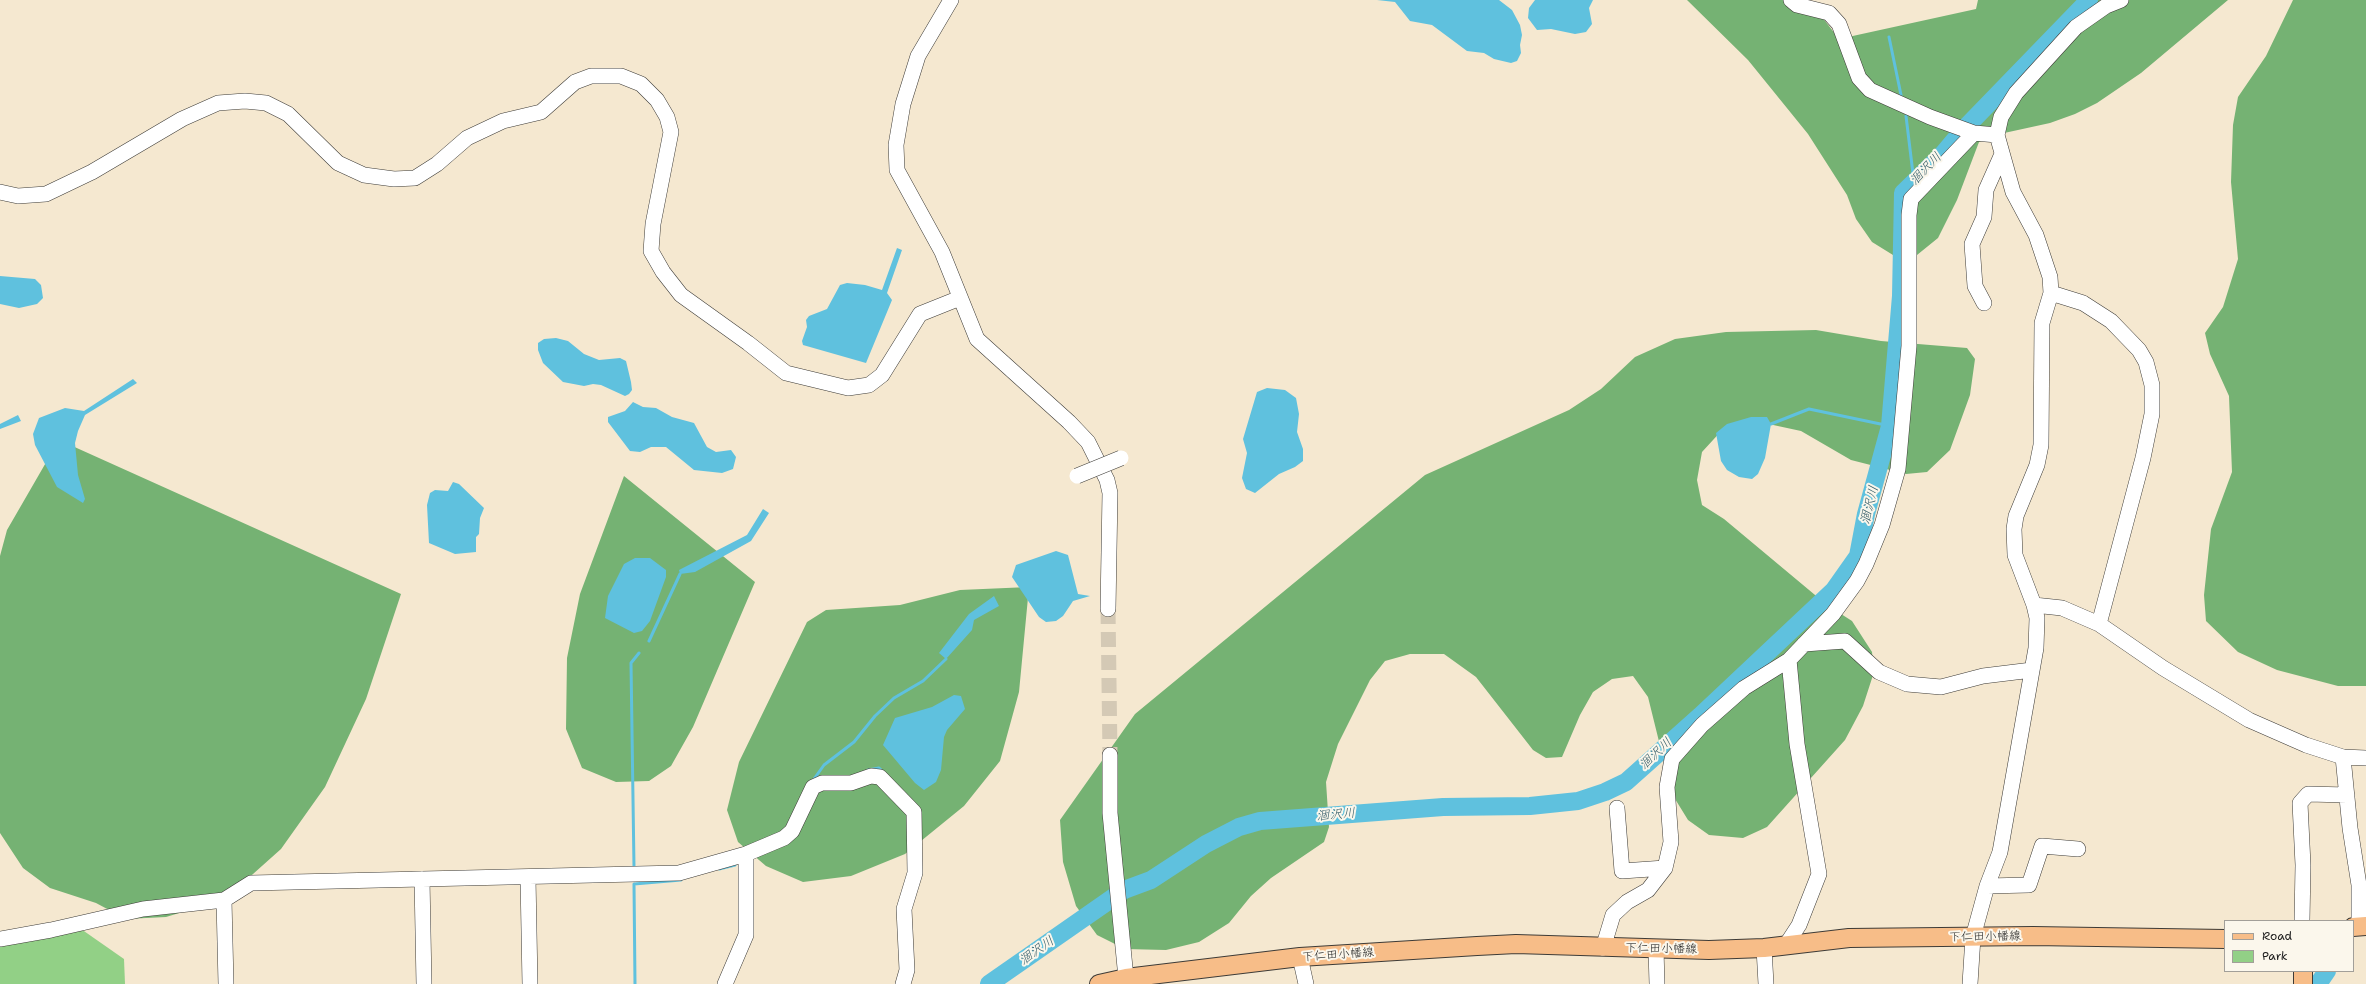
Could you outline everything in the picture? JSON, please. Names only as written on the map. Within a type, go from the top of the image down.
[{"type":"main road","name":"下仁田小幡線","points":[[1099,984],[1126,978],[1300,957],[1516,944],[1603,948],[1709,950],[1764,948],[1849,938],[1973,937],[2224,939]]},
{"type":"main road","points":[[2303,972],[2303,984]]},
{"type":"street","points":[[951,0],[918,56],[903,104],[896,145],[898,170],[942,252],[977,339],[1088,442],[1107,480],[1110,493],[1108,609]]},
{"type":"street","points":[[1791,0],[1797,5],[1829,13],[1839,24],[1859,78],[1870,90],[1930,117],[1974,133],[1996,135]]},
{"type":"street","points":[[1970,984],[1973,937],[1987,886],[2000,852],[2008,814],[2036,648],[2037,618],[2034,605],[2015,555],[2014,528],[2016,516],[2037,465],[2041,445],[2042,323],[2051,293],[2050,277],[2036,235],[2014,192],[1996,135],[2000,117],[2016,93],[2076,27],[2106,6],[2121,0]]},
{"type":"street","points":[[0,192],[18,196],[46,194],[92,172],[182,119],[218,103],[245,102],[266,103],[288,114],[338,163],[364,175],[394,179],[415,178],[437,164],[467,138],[503,121],[541,112],[575,82],[591,76],[621,76],[641,84],[657,100],[667,117],[671,132],[653,224],[651,251],[662,272],[681,294],[748,342],[786,373],[848,388],[869,385],[882,375],[920,314],[960,298]]},
{"type":"street","points":[[1603,948],[1613,915],[1626,902],[1648,890],[1665,868],[1671,842],[1667,787],[1672,759],[1702,725],[1744,688],[1789,660],[1833,614],[1857,581],[1882,525],[1898,469],[1909,346],[1909,215],[1911,199],[1974,133]]},
{"type":"street","points":[[1984,303],[1975,286],[1972,244],[1984,217],[1986,190],[2002,154]]},
{"type":"street","points":[[2051,293],[2083,303],[2111,321],[2138,350],[2146,362],[2152,385],[2152,414],[2143,458],[2099,624]]},
{"type":"street","points":[[1077,476],[1121,458]]},
{"type":"street","points":[[2034,605],[2062,608],[2099,624],[2230,710],[2306,745],[2343,757],[2366,758]]},
{"type":"street","points":[[1804,644],[1846,641],[1879,672],[1907,684],[1941,687],[1983,676],[2032,670]]},
{"type":"street","points":[[1786,945],[1799,925],[1819,874],[1797,744],[1789,660]]},
{"type":"street","points":[[1110,755],[1110,813],[1126,978]]},
{"type":"street","points":[[2343,757],[2360,885],[2359,926]]},
{"type":"street","points":[[0,939],[51,930],[144,909],[224,900],[251,883],[528,878],[679,873],[746,854],[784,838],[792,831],[813,787],[822,783],[851,783],[871,776],[880,777],[914,812],[915,872],[904,909],[907,970],[903,984]]},
{"type":"street","points":[[2302,920],[2303,865],[2300,802],[2308,794],[2347,795]]},
{"type":"street","points":[[1617,808],[1622,871],[1665,868]]},
{"type":"street","points":[[1987,886],[2029,885],[2042,846],[2078,849]]},
{"type":"street","points":[[725,984],[746,935],[746,854]]},
{"type":"street","points":[[528,878],[530,984]]},
{"type":"street","points":[[422,879],[424,984]]},
{"type":"street","points":[[224,900],[226,984]]},
{"type":"street","points":[[1656,948],[1657,984]]},
{"type":"street","points":[[1764,948],[1766,984]]},
{"type":"street","points":[[1300,957],[1306,984]]},
{"type":"green space","points":[[1687,0],[1809,0],[1839,39],[1976,9],[1978,0],[2228,0],[2141,73],[2097,103],[2075,114],[2050,123],[1995,135],[1979,142],[1957,200],[1938,238],[1917,255],[1893,255],[1872,242],[1856,219],[1847,195],[1808,134],[1748,60]]},
{"type":"green space","points":[[2293,0],[2366,0],[2366,686],[2338,686],[2277,670],[2238,652],[2206,621],[2204,595],[2211,529],[2232,472],[2229,396],[2210,354],[2205,333],[2223,307],[2238,259],[2231,182],[2233,125],[2238,97],[2266,56]]},
{"type":"green space","points":[[1816,330],[1881,341],[1967,348],[1975,359],[1970,395],[1950,450],[1927,472],[1906,474],[1851,460],[1801,431],[1750,420],[1724,428],[1702,452],[1697,480],[1702,505],[1724,519],[1827,605],[1852,621],[1872,652],[1874,672],[1863,706],[1845,740],[1767,827],[1743,838],[1709,835],[1688,820],[1672,794],[1648,697],[1633,676],[1612,679],[1593,692],[1580,715],[1562,757],[1546,758],[1533,750],[1476,677],[1444,654],[1410,654],[1385,661],[1370,680],[1338,744],[1326,782],[1329,827],[1324,842],[1271,878],[1251,896],[1229,923],[1199,942],[1166,950],[1125,949],[1097,935],[1076,906],[1063,862],[1060,820],[1135,714],[1425,475],[1569,410],[1601,389],[1635,357],[1675,339],[1726,332]]},
{"type":"green space","points":[[59,440],[401,594],[366,699],[325,787],[281,849],[225,899],[166,917],[126,919],[96,903],[50,888],[23,868],[0,833],[0,556],[7,530]]},
{"type":"green space","points":[[624,476],[755,582],[693,727],[671,766],[649,781],[616,782],[582,768],[566,729],[567,658],[580,594]]},
{"type":"green space","points":[[1029,587],[1019,692],[1000,761],[964,806],[905,854],[851,876],[803,882],[766,866],[738,842],[727,810],[739,762],[807,622],[826,610],[900,605],[960,590]]},
{"type":"green space","points":[[81,929],[124,959],[125,984],[0,984],[0,943]]},
{"type":"water","points":[[1377,0],[1499,0],[1512,10],[1520,25],[1522,35],[1520,45],[1521,53],[1517,61],[1511,63],[1494,59],[1484,53],[1467,51],[1432,25],[1410,21],[1395,2]]},
{"type":"water","points":[[1535,0],[1593,0],[1589,8],[1592,24],[1586,32],[1575,34],[1551,29],[1537,30],[1528,18],[1529,8]]},
{"type":"water","points":[[897,248],[902,250],[887,293],[892,300],[866,363],[803,345],[802,341],[807,327],[806,320],[809,316],[827,309],[840,285],[847,283],[865,285],[882,290]]},
{"type":"water","points":[[0,276],[35,279],[41,285],[43,298],[37,304],[19,308],[0,304]]},
{"type":"water","points":[[556,338],[568,341],[584,354],[599,360],[620,358],[626,361],[632,390],[625,396],[601,385],[593,384],[584,386],[563,382],[543,363],[538,350],[538,343],[544,339]]},
{"type":"water","points":[[133,379],[137,383],[85,415],[78,431],[75,443],[78,475],[85,499],[83,503],[57,487],[35,445],[33,434],[39,418],[65,408],[84,411]]},
{"type":"water","points":[[1267,388],[1285,390],[1296,398],[1299,414],[1297,432],[1303,449],[1303,461],[1295,467],[1279,474],[1255,493],[1246,489],[1242,478],[1247,453],[1243,439],[1257,392]]},
{"type":"water","points":[[633,402],[643,407],[656,408],[672,417],[694,423],[707,447],[716,452],[731,450],[736,457],[733,469],[722,473],[694,470],[666,447],[651,447],[640,452],[630,451],[608,422],[608,417],[625,411]]},
{"type":"water","points":[[18,415],[21,421],[0,429],[0,424]]},
{"type":"water","points":[[1751,417],[1767,417],[1771,424],[1765,458],[1758,474],[1752,479],[1739,477],[1727,470],[1721,461],[1716,433],[1727,424]]},
{"type":"water","points":[[453,482],[459,484],[484,508],[480,518],[479,534],[476,537],[476,552],[455,554],[429,543],[427,505],[430,493],[435,490],[448,491]]},
{"type":"water","points":[[763,509],[769,513],[751,541],[695,572],[680,574],[679,570],[747,535]]},
{"type":"water","points":[[1056,551],[1068,555],[1078,594],[1090,596],[1073,601],[1063,616],[1056,621],[1046,622],[1039,617],[1012,577],[1016,565]]},
{"type":"water","points":[[635,558],[650,558],[666,570],[666,577],[650,621],[642,631],[634,633],[605,618],[608,596],[624,564]]},
{"type":"water","points":[[994,596],[999,606],[974,620],[972,630],[946,659],[939,653],[969,614]]},
{"type":"water","points":[[954,695],[961,696],[965,709],[947,730],[944,737],[941,770],[936,782],[924,790],[915,783],[883,745],[895,718],[932,707]]},
{"type":"waterway","name":"涸沢川","points":[[1965,128],[2089,0]]},
{"type":"waterway","points":[[1889,37],[1901,95]]},
{"type":"waterway","points":[[1906,116],[1914,182]]},
{"type":"waterway","name":"涸沢川","points":[[989,984],[1124,890],[1151,880],[1206,844],[1239,827],[1260,821],[1443,807],[1530,806],[1578,801],[1605,792],[1626,782],[1700,716],[1834,590],[1858,556],[1866,514],[1890,426],[1901,296],[1903,193],[1942,155],[1958,136]]},
{"type":"waterway","points":[[1771,424],[1809,409],[1890,426]]},
{"type":"waterway","points":[[649,641],[680,574]]},
{"type":"waterway","points":[[634,867],[631,663],[639,653]]},
{"type":"waterway","points":[[814,779],[824,765],[854,742],[875,716],[894,698],[923,681],[946,659]]},
{"type":"waterway","points":[[868,770],[879,768],[883,772]]},
{"type":"waterway","points":[[719,869],[735,865],[737,862]]},
{"type":"waterway","points":[[634,884],[681,880]]},
{"type":"waterway","points":[[634,884],[635,984]]},
{"type":"waterway","points":[[2318,984],[2326,972]]},
{"type":"tunnel","points":[[1108,609],[1110,755]]}]
